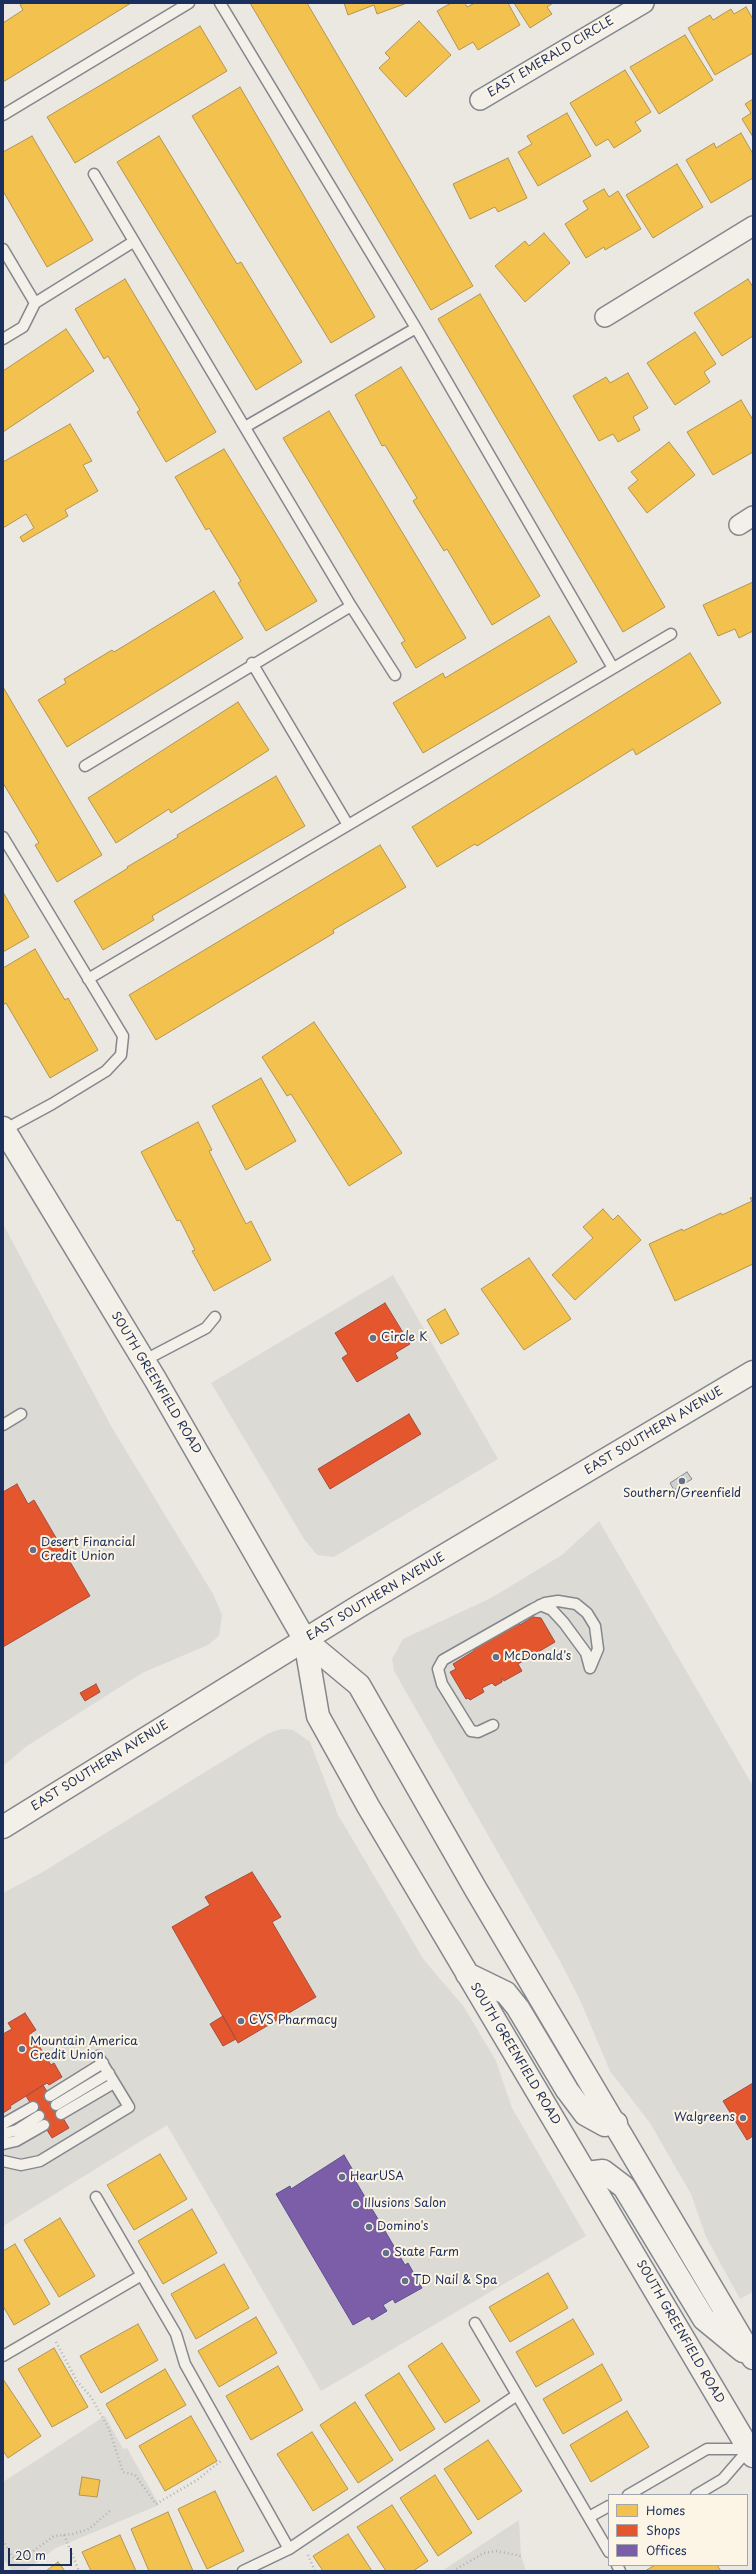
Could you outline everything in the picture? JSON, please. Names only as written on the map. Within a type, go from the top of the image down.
[{"type":"main road","name":"SOUTH GREENFIELD ROAD","points":[[4,1129],[143,1361],[305,1640],[318,1716],[368,1806],[751,2452]]},
{"type":"main road","name":"EAST SOUTHERN AVENUE","points":[[3,1827],[305,1640],[753,1372]]},
{"type":"main road","name":"SOUTH GREENFIELD ROAD","points":[[305,1640],[360,1684],[475,1888],[616,2123],[753,2358]]},
{"type":"main road","points":[[467,1974],[506,1993],[518,2008],[567,2090],[586,2114],[605,2125],[616,2123]]},
{"type":"main road","points":[[586,2173],[603,2171],[624,2187],[704,2319],[753,2358]]},
{"type":"street","name":"EAST EMERALD CIRCLE","points":[[480,100],[644,3]]},
{"type":"street","points":[[605,317],[753,226]]},
{"type":"lane","points":[[3,115],[189,3]]},
{"type":"lane","points":[[220,3],[416,328],[613,668]]},
{"type":"lane","points":[[94,174],[133,242],[351,606],[395,675]]},
{"type":"lane","points":[[3,339],[23,327],[35,303],[133,242]]},
{"type":"lane","points":[[3,249],[35,303]]},
{"type":"lane","points":[[245,427],[416,328]]},
{"type":"lane","points":[[85,766],[252,663],[351,606]]},
{"type":"lane","points":[[88,979],[671,634]]},
{"type":"lane","points":[[252,663],[348,825]]},
{"type":"lane","points":[[3,837],[123,1036],[121,1054],[106,1071],[52,1104],[4,1129]]},
{"type":"lane","points":[[143,1361],[206,1328],[215,1317]]},
{"type":"lane","points":[[3,1425],[21,1414]]},
{"type":"lane","points":[[493,1725],[478,1732],[471,1731],[442,1684],[438,1669],[439,1663],[540,1605],[558,1601],[576,1604],[587,1613],[595,1626],[598,1649],[590,1668],[586,1653],[564,1623],[552,1610],[540,1605]]},
{"type":"lane","points":[[3,2161],[21,2165],[40,2161],[129,2107],[101,2060],[50,2096]]},
{"type":"lane","points":[[56,2105],[109,2073]]},
{"type":"lane","points":[[61,2114],[114,2083]]},
{"type":"lane","points":[[3,2124],[36,2111],[17,2130],[3,2134]]},
{"type":"lane","points":[[3,2144],[16,2141],[44,2125]]},
{"type":"lane","points":[[96,2197],[176,2334],[185,2364],[289,2549]]},
{"type":"lane","points":[[3,2356],[142,2275]]},
{"type":"lane","points":[[475,2323],[608,2550]]},
{"type":"lane","points":[[243,2571],[289,2549],[517,2395]]},
{"type":"lane","points":[[630,2494],[707,2449],[751,2452]]},
{"type":"lane","points":[[698,2494],[723,2479],[751,2452]]},
{"type":"lane","points":[[589,2517],[608,2507]]},
{"type":"path","points":[[49,2330],[77,2381],[91,2397],[109,2429],[123,2472],[135,2475],[156,2504],[197,2480],[234,2451]]},
{"type":"path","points":[[3,2540],[8,2552],[17,2560],[30,2554],[54,2536],[89,2529],[112,2510]]},
{"type":"path","points":[[64,2535],[79,2571]]},
{"type":"path","points":[[453,2571],[484,2553],[496,2551],[521,2556]]},
{"type":"shaded area","points":[[3,1224],[111,1426],[213,1594],[222,1615],[219,1636],[208,1645],[142,1673],[27,1746],[3,1766]]},
{"type":"shaded area","points":[[393,1275],[498,1459],[334,1557],[317,1555],[304,1539],[211,1383]]},
{"type":"shaded area","points":[[599,1521],[753,1786],[753,2292],[740,2299],[706,2237],[691,2194],[650,2123],[610,2071],[580,2000],[559,1959],[394,1671],[392,1659],[403,1639],[491,1598],[562,1555]]},
{"type":"shaded area","points":[[281,1729],[293,1730],[310,1742],[338,1815],[424,1960],[464,2007],[496,2061],[512,2108],[586,2236],[321,2391],[167,2125],[3,2226],[3,1893],[41,1873],[267,1734]]},
{"type":"shaded area","points":[[105,2416],[123,2449],[127,2448],[159,2505],[56,2548],[25,2571],[12,2571],[3,2558],[3,2482]]},
{"type":"shaded area","points":[[519,2520],[521,2556],[526,2571],[442,2571]]},
{"type":"building: Homes","points":[[23,3],[131,3],[3,82],[3,23],[23,10],[20,5]]},
{"type":"building: Homes","points":[[250,3],[307,3],[473,286],[431,310]]},
{"type":"building: Homes","points":[[344,3],[407,3],[377,14],[374,5],[348,15]]},
{"type":"building: Homes","points":[[451,3],[465,3],[467,7],[475,3],[508,3],[520,25],[478,50],[473,42],[459,50],[437,11]]},
{"type":"building: Homes","points":[[514,3],[553,3],[547,7],[552,14],[530,28]]},
{"type":"building: Homes","points":[[746,7],[753,19],[753,53],[715,75],[688,28],[710,15],[713,20],[731,9],[734,14]]},
{"type":"building: Homes","points":[[419,21],[451,55],[406,97],[379,68],[390,58],[385,53]]},
{"type":"building: Homes","points":[[200,26],[227,71],[75,163],[47,117]]},
{"type":"building: Homes","points":[[685,35],[713,80],[659,114],[630,67]]},
{"type":"building: Homes","points":[[625,70],[651,112],[635,122],[641,131],[614,148],[608,139],[596,146],[570,103]]},
{"type":"building: Homes","points":[[240,87],[375,317],[331,343],[192,116]]},
{"type":"building: Homes","points":[[753,99],[753,137],[742,119],[751,113],[745,104]]},
{"type":"building: Homes","points":[[567,113],[591,156],[538,186],[518,152],[532,144],[527,136]]},
{"type":"building: Homes","points":[[741,133],[753,154],[753,178],[711,203],[686,160],[714,143],[716,148]]},
{"type":"building: Homes","points":[[32,136],[93,240],[47,267],[3,191],[3,152]]},
{"type":"building: Homes","points":[[159,136],[237,264],[241,262],[302,362],[256,390],[117,162]]},
{"type":"building: Homes","points":[[508,158],[527,198],[498,212],[495,207],[470,219],[453,184]]},
{"type":"building: Homes","points":[[677,164],[703,207],[653,238],[626,195]]},
{"type":"building: Homes","points":[[604,189],[609,197],[618,191],[641,229],[605,250],[604,247],[586,258],[565,224],[588,209],[583,201]]},
{"type":"building: Homes","points":[[544,233],[570,263],[525,302],[495,266],[525,241],[529,246]]},
{"type":"building: Homes","points":[[125,279],[216,432],[166,462],[137,412],[140,410],[108,356],[104,359],[75,309]]},
{"type":"building: Homes","points":[[748,279],[753,287],[753,336],[722,356],[694,313]]},
{"type":"building: Homes","points":[[480,294],[665,607],[623,632],[438,319]]},
{"type":"building: Homes","points":[[66,329],[94,371],[3,432],[3,371]]},
{"type":"building: Homes","points":[[695,332],[716,364],[704,372],[710,382],[675,405],[647,363]]},
{"type":"building: Homes","points":[[401,367],[540,596],[492,625],[447,549],[444,551],[413,501],[417,498],[385,445],[382,446],[355,395]]},
{"type":"building: Homes","points":[[628,373],[648,408],[633,417],[640,430],[618,442],[613,434],[599,441],[573,396],[606,377],[610,383]]},
{"type":"building: Homes","points":[[741,400],[753,420],[753,452],[713,475],[687,432]]},
{"type":"building: Homes","points":[[329,411],[466,638],[416,668],[401,643],[405,641],[283,438]]},
{"type":"building: Homes","points":[[70,424],[92,461],[83,465],[98,491],[65,510],[68,516],[23,542],[20,537],[34,528],[26,514],[3,528],[3,462]]},
{"type":"building: Homes","points":[[669,442],[695,475],[647,513],[628,488],[638,480],[631,472]]},
{"type":"building: Homes","points":[[224,449],[317,601],[266,631],[238,583],[241,581],[209,528],[206,530],[175,477]]},
{"type":"building: Homes","points":[[753,582],[753,631],[739,638],[735,629],[718,636],[703,605]]},
{"type":"building: Homes","points":[[214,591],[243,638],[67,747],[38,700],[66,683],[64,679],[112,650],[114,652]]},
{"type":"building: Homes","points":[[549,616],[577,662],[423,753],[393,703],[443,673],[445,678]]},
{"type":"building: Homes","points":[[690,653],[721,703],[636,755],[633,749],[477,846],[475,844],[437,867],[412,827]]},
{"type":"building: Homes","points":[[3,687],[102,855],[57,882],[35,845],[39,843],[3,783]]},
{"type":"building: Homes","points":[[238,702],[269,750],[171,813],[169,809],[116,843],[88,798]]},
{"type":"building: Homes","points":[[276,776],[305,826],[152,916],[154,920],[103,950],[74,901],[178,837],[177,835]]},
{"type":"building: Homes","points":[[380,845],[406,887],[333,930],[334,933],[156,1040],[129,995]]},
{"type":"building: Homes","points":[[3,892],[29,937],[3,952]]},
{"type":"building: Homes","points":[[35,949],[65,1000],[68,998],[98,1050],[50,1078],[6,1003],[3,1005],[3,968]]},
{"type":"building: Homes","points":[[314,1022],[402,1153],[349,1186],[291,1094],[287,1096],[262,1057]]},
{"type":"building: Homes","points":[[261,1078],[296,1141],[246,1170],[212,1106]]},
{"type":"building: Homes","points":[[198,1122],[212,1150],[209,1151],[246,1224],[251,1221],[271,1260],[214,1291],[192,1251],[195,1250],[180,1220],[177,1221],[141,1152]]},
{"type":"building: Homes","points":[[753,1197],[753,1264],[675,1301],[649,1244],[682,1229],[683,1231],[721,1213],[722,1215],[752,1201],[750,1198]]},
{"type":"building: Homes","points":[[603,1209],[613,1220],[618,1215],[641,1240],[575,1300],[552,1275],[593,1238],[583,1227]]},
{"type":"building: Homes","points":[[529,1258],[571,1319],[524,1350],[481,1289]]},
{"type":"building: Homes","points":[[445,1309],[459,1334],[441,1344],[427,1320]]},
{"type":"building: Homes","points":[[160,2154],[187,2199],[134,2230],[107,2185]]},
{"type":"building: Homes","points":[[192,2209],[217,2253],[163,2284],[138,2241]]},
{"type":"building: Homes","points":[[60,2218],[95,2276],[59,2297],[24,2240]]},
{"type":"building: Homes","points":[[15,2244],[50,2304],[14,2325],[3,2306],[3,2251]]},
{"type":"building: Homes","points":[[224,2264],[249,2308],[196,2339],[171,2294]]},
{"type":"building: Homes","points":[[548,2273],[568,2308],[510,2342],[489,2307]]},
{"type":"building: Homes","points":[[256,2317],[277,2353],[219,2387],[198,2351]]},
{"type":"building: Homes","points":[[573,2319],[594,2354],[536,2387],[516,2352]]},
{"type":"building: Homes","points":[[138,2324],[158,2360],[101,2393],[80,2356]]},
{"type":"building: Homes","points":[[442,2343],[480,2401],[445,2423],[408,2366]]},
{"type":"building: Homes","points":[[54,2348],[88,2407],[52,2427],[18,2369]]},
{"type":"building: Homes","points":[[602,2364],[622,2400],[563,2434],[543,2399]]},
{"type":"building: Homes","points":[[278,2366],[303,2410],[251,2440],[226,2396]]},
{"type":"building: Homes","points":[[165,2369],[186,2405],[126,2439],[106,2404]]},
{"type":"building: Homes","points":[[399,2373],[435,2429],[400,2451],[365,2395]]},
{"type":"building: Homes","points":[[3,2379],[41,2436],[8,2458],[3,2451]]},
{"type":"building: Homes","points":[[355,2402],[393,2460],[358,2483],[320,2425]]},
{"type":"building: Homes","points":[[627,2411],[649,2447],[591,2482],[570,2445]]},
{"type":"building: Homes","points":[[191,2416],[217,2461],[165,2491],[139,2446]]},
{"type":"building: Homes","points":[[312,2432],[348,2489],[313,2511],[277,2454]]},
{"type":"building: Homes","points":[[488,2440],[522,2491],[478,2520],[444,2469]]},
{"type":"building: Homes","points":[[435,2475],[472,2533],[438,2556],[400,2498]]},
{"type":"building: Homes","points":[[82,2477],[100,2480],[97,2497],[79,2495]]},
{"type":"building: Homes","points":[[215,2491],[244,2551],[207,2569],[178,2509]]},
{"type":"building: Homes","points":[[392,2505],[428,2561],[413,2571],[386,2571],[357,2527]]},
{"type":"building: Homes","points":[[168,2512],[193,2571],[149,2571],[131,2529]]},
{"type":"building: Homes","points":[[348,2534],[372,2571],[323,2571],[313,2556]]},
{"type":"building: Homes","points":[[120,2535],[136,2571],[91,2571],[82,2552]]},
{"type":"building: Homes","points":[[58,2562],[65,2571],[46,2571]]},
{"type":"building: Homes","points":[[653,2566],[718,2566],[721,2571],[645,2571]]},
{"type":"building: Shops","name":"Circle K","points":[[385,1303],[410,1344],[395,1353],[398,1358],[357,1382],[342,1358],[348,1354],[335,1333]]},
{"type":"building: Shops","points":[[409,1414],[421,1434],[330,1489],[318,1469]]},
{"type":"building: Shops","name":"Desert Financial Credit Union","points":[[17,1484],[28,1504],[34,1500],[90,1596],[3,1647],[3,1492]]},
{"type":"building: Shops","name":"McDonald's","points":[[533,1617],[541,1618],[555,1642],[518,1664],[522,1671],[504,1681],[502,1678],[502,1682],[495,1686],[492,1683],[482,1688],[484,1692],[470,1700],[468,1698],[466,1699],[450,1672],[456,1669],[453,1664],[474,1651],[474,1647],[518,1621],[520,1625]]},
{"type":"building: Shops","points":[[96,1684],[100,1692],[85,1701],[80,1693]]},
{"type":"building: Shops","name":"CVS Pharmacy","points":[[252,1872],[281,1917],[272,1922],[316,1997],[238,2043],[172,1927],[210,1905],[205,1897]]},
{"type":"building: Shops","name":"Mountain America Credit Union","points":[[25,2013],[36,2030],[31,2033],[51,2065],[54,2063],[62,2077],[49,2085],[47,2083],[10,2106],[11,2108],[3,2113],[3,2034],[12,2029],[8,2023]]},
{"type":"building: Shops","points":[[223,2016],[236,2039],[223,2046],[210,2024]]},
{"type":"building: Shops","name":"Walgreens","points":[[753,2083],[753,2136],[747,2140],[723,2101]]},
{"type":"building: Shops","points":[[43,2085],[69,2128],[52,2138],[26,2096]]},
{"type":"building: Offices","points":[[344,2155],[358,2179],[355,2180],[405,2265],[408,2263],[422,2288],[395,2303],[393,2299],[383,2305],[387,2311],[372,2320],[369,2316],[353,2325],[276,2194],[290,2186],[291,2189]]},
{"type":"building: Other","points":[[687,1472],[692,1479],[674,1490],[670,1483]]},
{"type":"place","name":"Circle K","points":[[373,1338]]},
{"type":"place","name":"Southern/Greenfield","points":[[682,1481]]},
{"type":"place","name":"Desert Financial Credit Union","points":[[33,1550]]},
{"type":"place","name":"McDonald's","points":[[496,1657]]},
{"type":"place","name":"CVS Pharmacy","points":[[241,2021]]},
{"type":"place","name":"Mountain America Credit Union","points":[[22,2049]]},
{"type":"place","name":"Walgreens","points":[[743,2118]]},
{"type":"place","name":"HearUSA","points":[[342,2177]]},
{"type":"place","name":"Illusions Salon","points":[[356,2204]]},
{"type":"place","name":"Domino's","points":[[369,2227]]},
{"type":"place","name":"State Farm","points":[[386,2253]]},
{"type":"place","name":"TD Nail & Spa","points":[[405,2281]]}]
